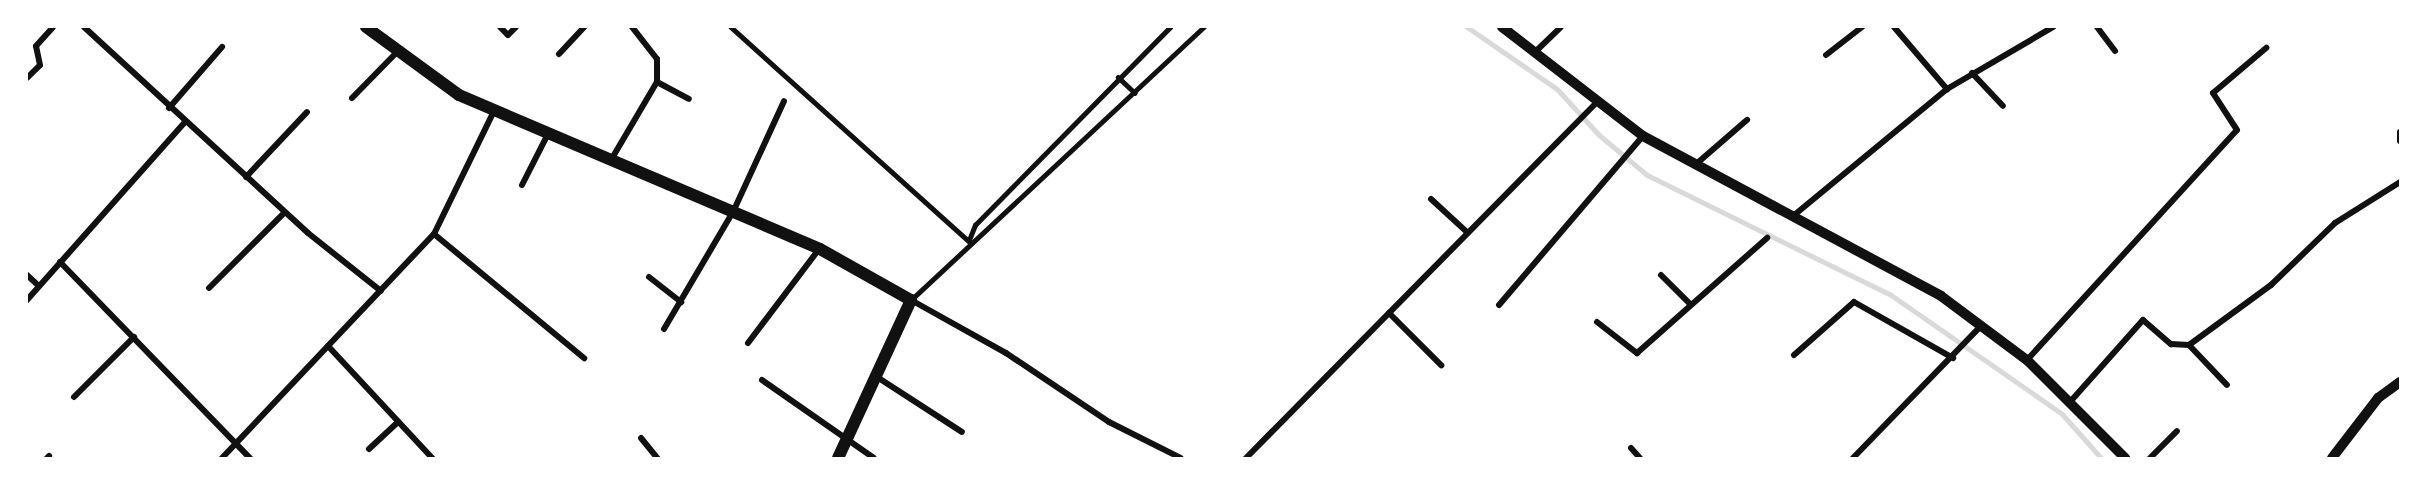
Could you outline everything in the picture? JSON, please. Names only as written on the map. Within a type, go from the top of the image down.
[{"type":"main road","points":[[366,27],[446,88],[494,111],[820,249],[911,300],[838,458]]},
{"type":"street","points":[[27,78],[40,65],[36,46],[53,27]]},
{"type":"street","points":[[84,27],[169,108],[285,212],[381,291]]},
{"type":"street","points":[[500,27],[508,35],[516,27]]},
{"type":"street","points":[[559,54],[584,27]]},
{"type":"street","points":[[610,160],[657,82],[657,59],[632,27]]},
{"type":"street","points":[[1502,27],[1643,136],[1791,218],[1941,296],[2027,360],[2125,458]]},
{"type":"street","points":[[1534,53],[1561,27]]},
{"type":"street","points":[[1826,55],[1862,27]]},
{"type":"street","points":[[1894,27],[1947,89]]},
{"type":"street","points":[[2036,27],[2042,34]]},
{"type":"street","points":[[1791,218],[1947,89],[2054,27]]},
{"type":"street","points":[[2097,27],[2115,51]]},
{"type":"street","points":[[169,108],[222,47]]},
{"type":"street","points":[[2027,360],[2237,130],[2213,93],[2266,48]]},
{"type":"street","points":[[352,98],[396,52]]},
{"type":"street","points":[[1972,73],[2003,106]]},
{"type":"street","points":[[657,82],[689,99]]},
{"type":"street","points":[[664,329],[733,212],[784,101]]},
{"type":"street","points":[[1246,458],[1597,102]]},
{"type":"street","points":[[222,458],[434,234],[494,111]]},
{"type":"street","points":[[246,177],[307,112]]},
{"type":"street","points":[[1694,165],[1747,120]]},
{"type":"street","points":[[27,300],[185,122]]},
{"type":"street","points":[[2400,132],[2400,141]]},
{"type":"street","points":[[522,185],[548,134]]},
{"type":"street","points":[[1499,305],[1643,136]]},
{"type":"street","points":[[2070,402],[2143,320],[2171,344],[2189,345],[2271,285],[2335,223],[2400,182]]},
{"type":"street","points":[[1431,199],[1468,233]]},
{"type":"street","points":[[209,288],[285,212]]},
{"type":"street","points":[[434,234],[584,358]]},
{"type":"street","points":[[1597,322],[1637,353],[1767,238]]},
{"type":"street","points":[[748,343],[820,249]]},
{"type":"street","points":[[60,262],[237,442],[250,458]]},
{"type":"street","points":[[27,275],[39,286]]},
{"type":"street","points":[[1661,275],[1690,304]]},
{"type":"street","points":[[649,277],[681,302]]},
{"type":"street","points":[[911,300],[1006,353],[1109,422],[1181,458]]},
{"type":"street","points":[[1794,355],[1854,302],[1953,358]]},
{"type":"street","points":[[1389,313],[1442,365]]},
{"type":"street","points":[[1853,458],[1961,350],[1982,325]]},
{"type":"street","points":[[74,398],[134,337]]},
{"type":"street","points":[[2189,345],[2227,385]]},
{"type":"street","points":[[328,346],[432,458]]},
{"type":"street","points":[[877,377],[962,432]]},
{"type":"street","points":[[762,380],[846,442],[874,458]]},
{"type":"street","points":[[2332,458],[2378,398],[2400,382]]},
{"type":"street","points":[[369,449],[398,422]]},
{"type":"street","points":[[2150,458],[2177,431]]},
{"type":"street","points":[[641,438],[657,458]]},
{"type":"street","points":[[1631,448],[1640,458]]},
{"type":"street","points":[[1162,458],[1167,451]]},
{"type":"lane","points":[[731,27],[969,242]]},
{"type":"lane","points":[[969,242],[975,225],[1118,76],[1170,27]]},
{"type":"lane","points":[[911,300],[969,242],[984,234],[1204,27]]},
{"type":"lane","points":[[1118,76],[1135,93]]},
{"type":"waterway","points":[[1467,27],[1557,89],[1599,135],[1647,175],[1891,295],[2062,414],[2101,458]]}]
